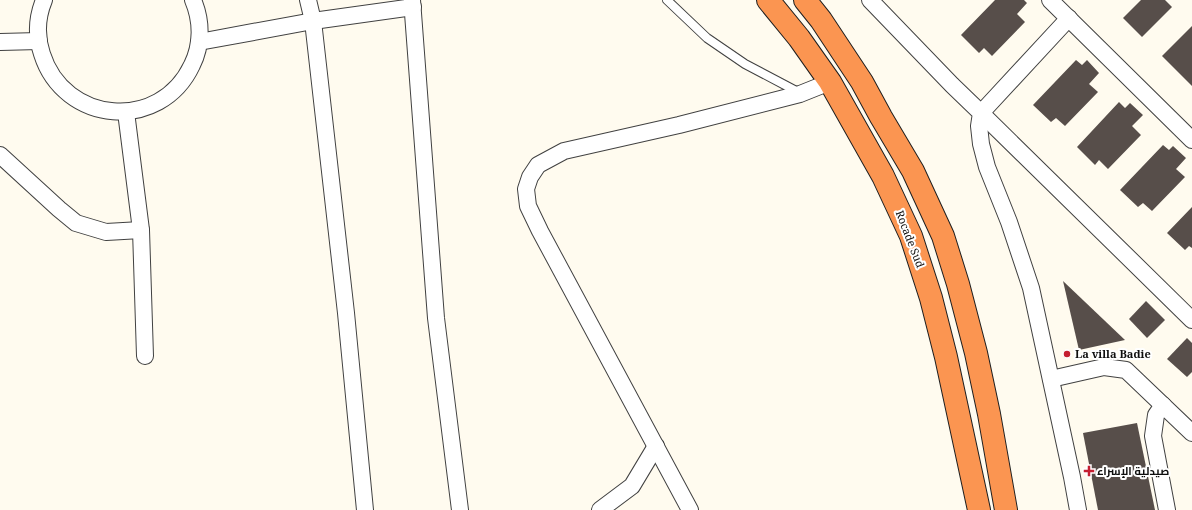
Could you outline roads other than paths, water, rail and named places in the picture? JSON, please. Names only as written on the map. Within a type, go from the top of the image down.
[{"type":"highway","name":"Rocade Sud","points":[[768,0],[799,38],[830,82],[883,176],[911,236],[931,298],[946,357],[979,510]]},
{"type":"highway","points":[[805,0],[821,20],[862,82],[913,171],[943,236],[958,284],[979,368],[989,414],[1006,510]]},
{"type":"street","points":[[44,0],[39,23],[40,50],[47,68],[58,84],[72,97],[89,106],[98,109],[126,112],[154,104],[163,99],[175,90],[190,70],[197,52],[200,24],[193,0]]},
{"type":"street","points":[[308,0],[313,21],[345,305],[365,510]]},
{"type":"street","points":[[870,0],[952,85],[1192,320]]},
{"type":"street","points":[[1050,0],[1192,140]]},
{"type":"street","points":[[199,42],[413,4],[436,318],[460,510]]},
{"type":"street","points":[[1069,18],[981,113],[979,126],[981,144],[987,168],[1009,222],[1031,288],[1078,510]]},
{"type":"street","points":[[0,42],[39,41]]},
{"type":"street","points":[[690,510],[528,206],[526,189],[530,177],[538,166],[564,151],[679,125],[800,94],[830,82]]},
{"type":"street","points":[[126,112],[141,230],[145,356]]},
{"type":"street","points":[[0,155],[76,223],[106,232],[141,230]]},
{"type":"street","points":[[1051,379],[1104,367],[1126,370],[1192,433]]},
{"type":"street","points":[[1163,405],[1156,416],[1153,436],[1167,510]]},
{"type":"street","points":[[600,510],[632,486],[656,446]]},
{"type":"lane","points":[[667,0],[706,38],[745,64],[800,94]]},
{"type":"place","name":"La villa Badie","points":[[1067,354]]},
{"type":"place","name":"صيدلية الإسراء","points":[[1089,471]]}]
